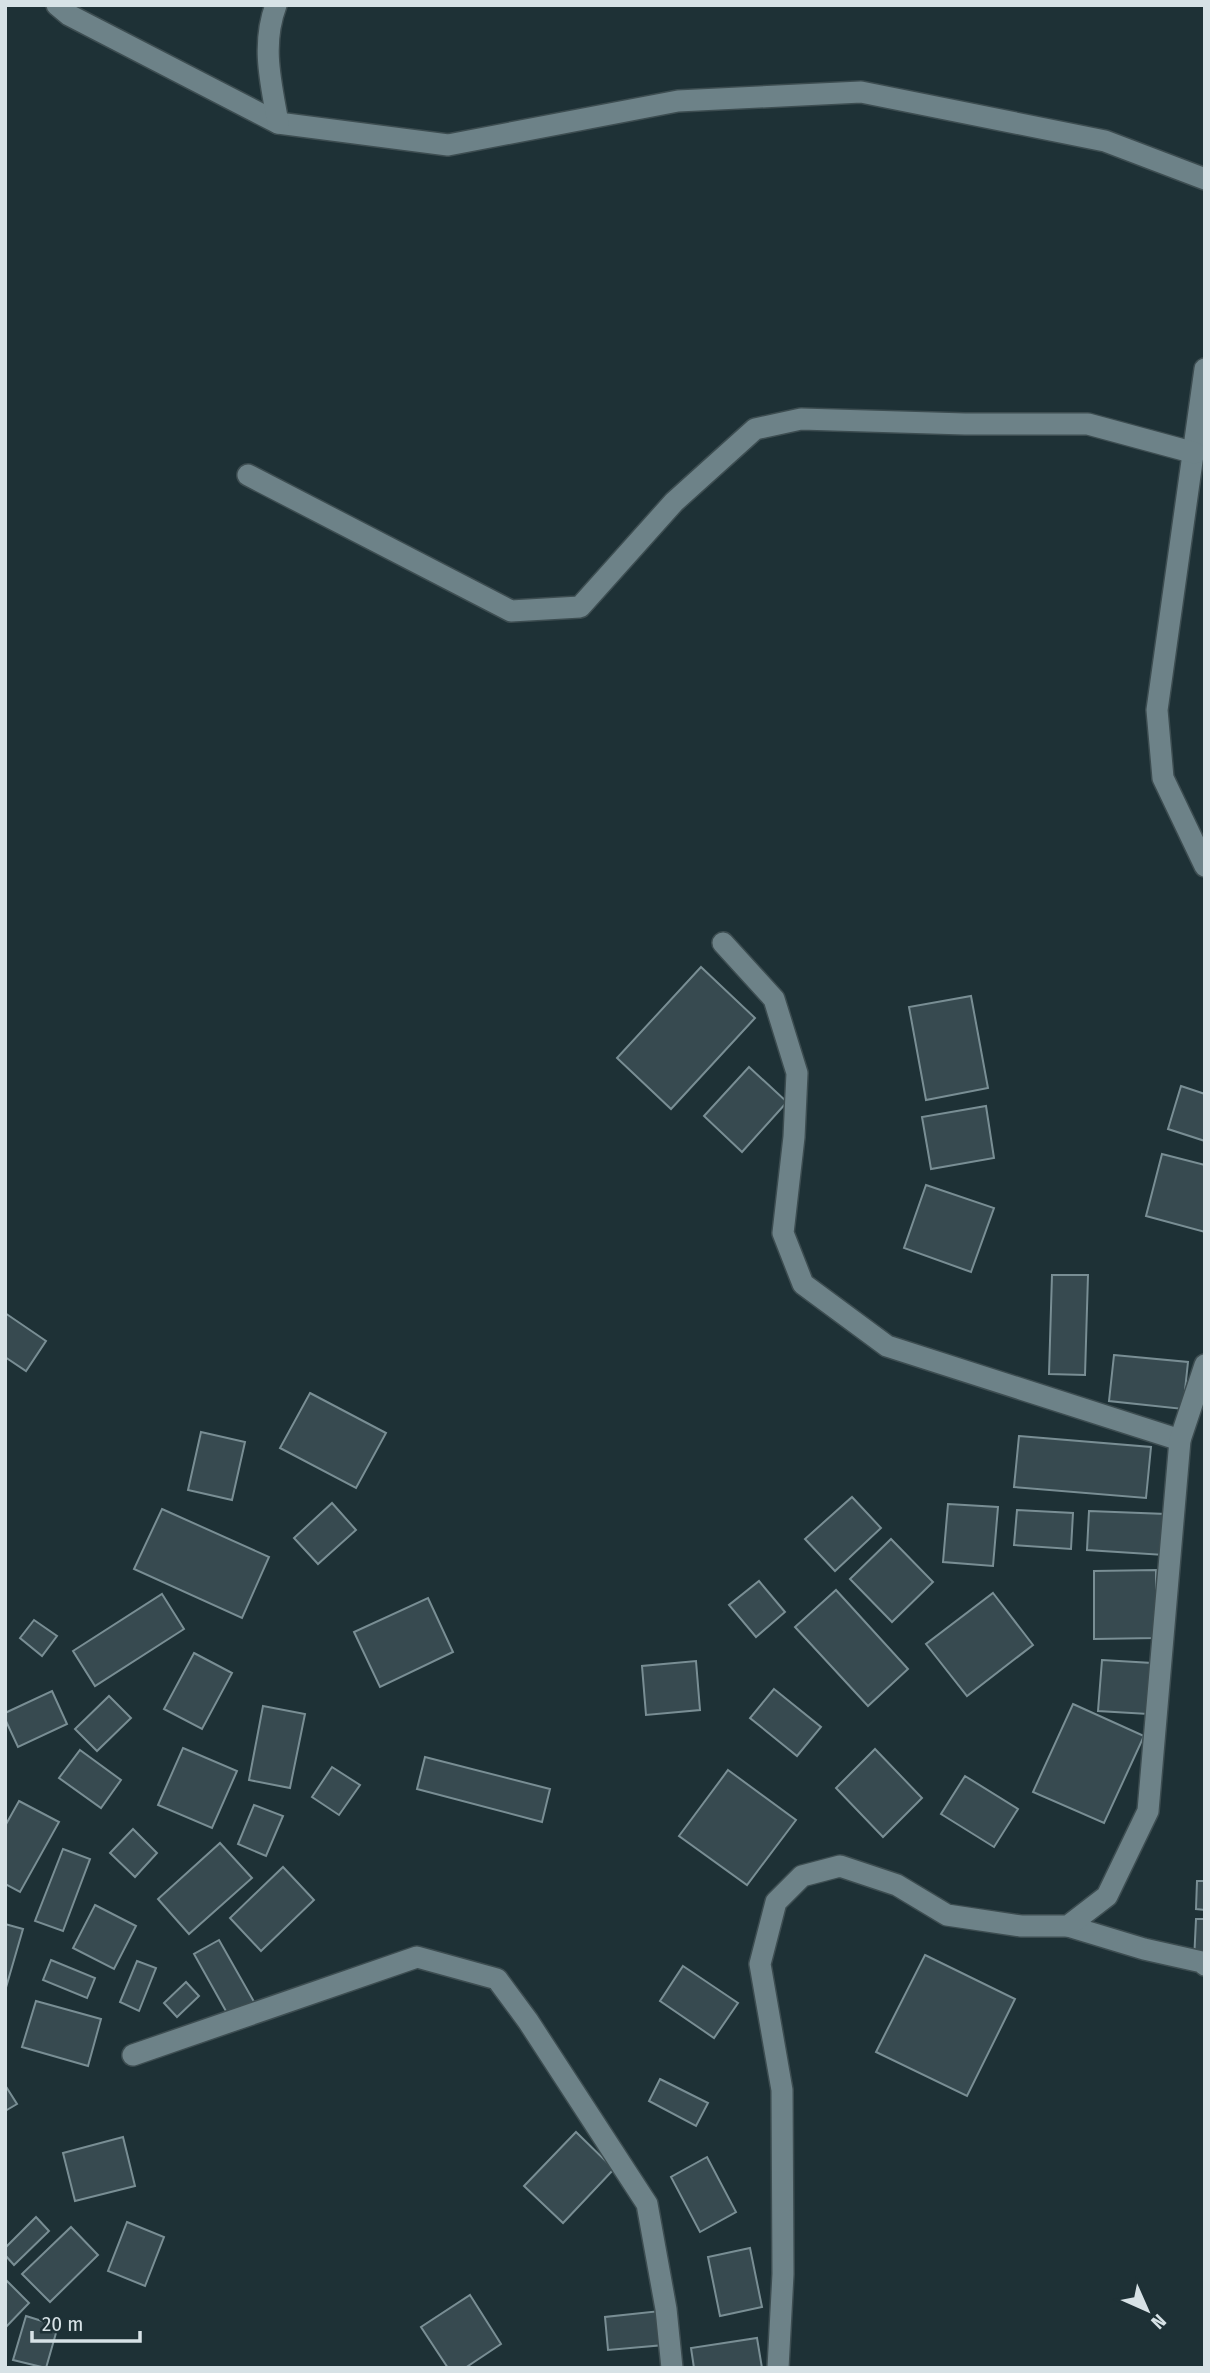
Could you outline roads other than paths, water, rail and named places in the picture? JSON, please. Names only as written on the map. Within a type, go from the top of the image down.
[{"type":"street","points":[[57,5],[69,15],[278,123],[448,145],[678,101],[861,92],[1105,141],[1205,179]]},
{"type":"street","points":[[276,5],[269,23],[267,60],[278,123]]},
{"type":"street","points":[[1205,369],[1157,710],[1163,778],[1205,866]]},
{"type":"street","points":[[248,475],[511,611],[580,607],[674,502],[755,429],[802,419],[965,424],[1088,424],[1195,453]]},
{"type":"street","points":[[723,943],[774,999],[797,1073],[794,1137],[783,1233],[803,1284],[887,1346],[1180,1440]]},
{"type":"street","points":[[1068,1926],[1107,1896],[1148,1811],[1180,1440],[1205,1365]]},
{"type":"street","points":[[778,2368],[783,2274],[782,2090],[760,1964],[776,1902],[802,1875],[841,1866],[897,1885],[947,1916],[1021,1926],[1068,1926],[1205,1965]]},
{"type":"street","points":[[133,2055],[418,1957],[497,1979],[528,2021],[646,2204],[666,2309],[672,2368]]}]
